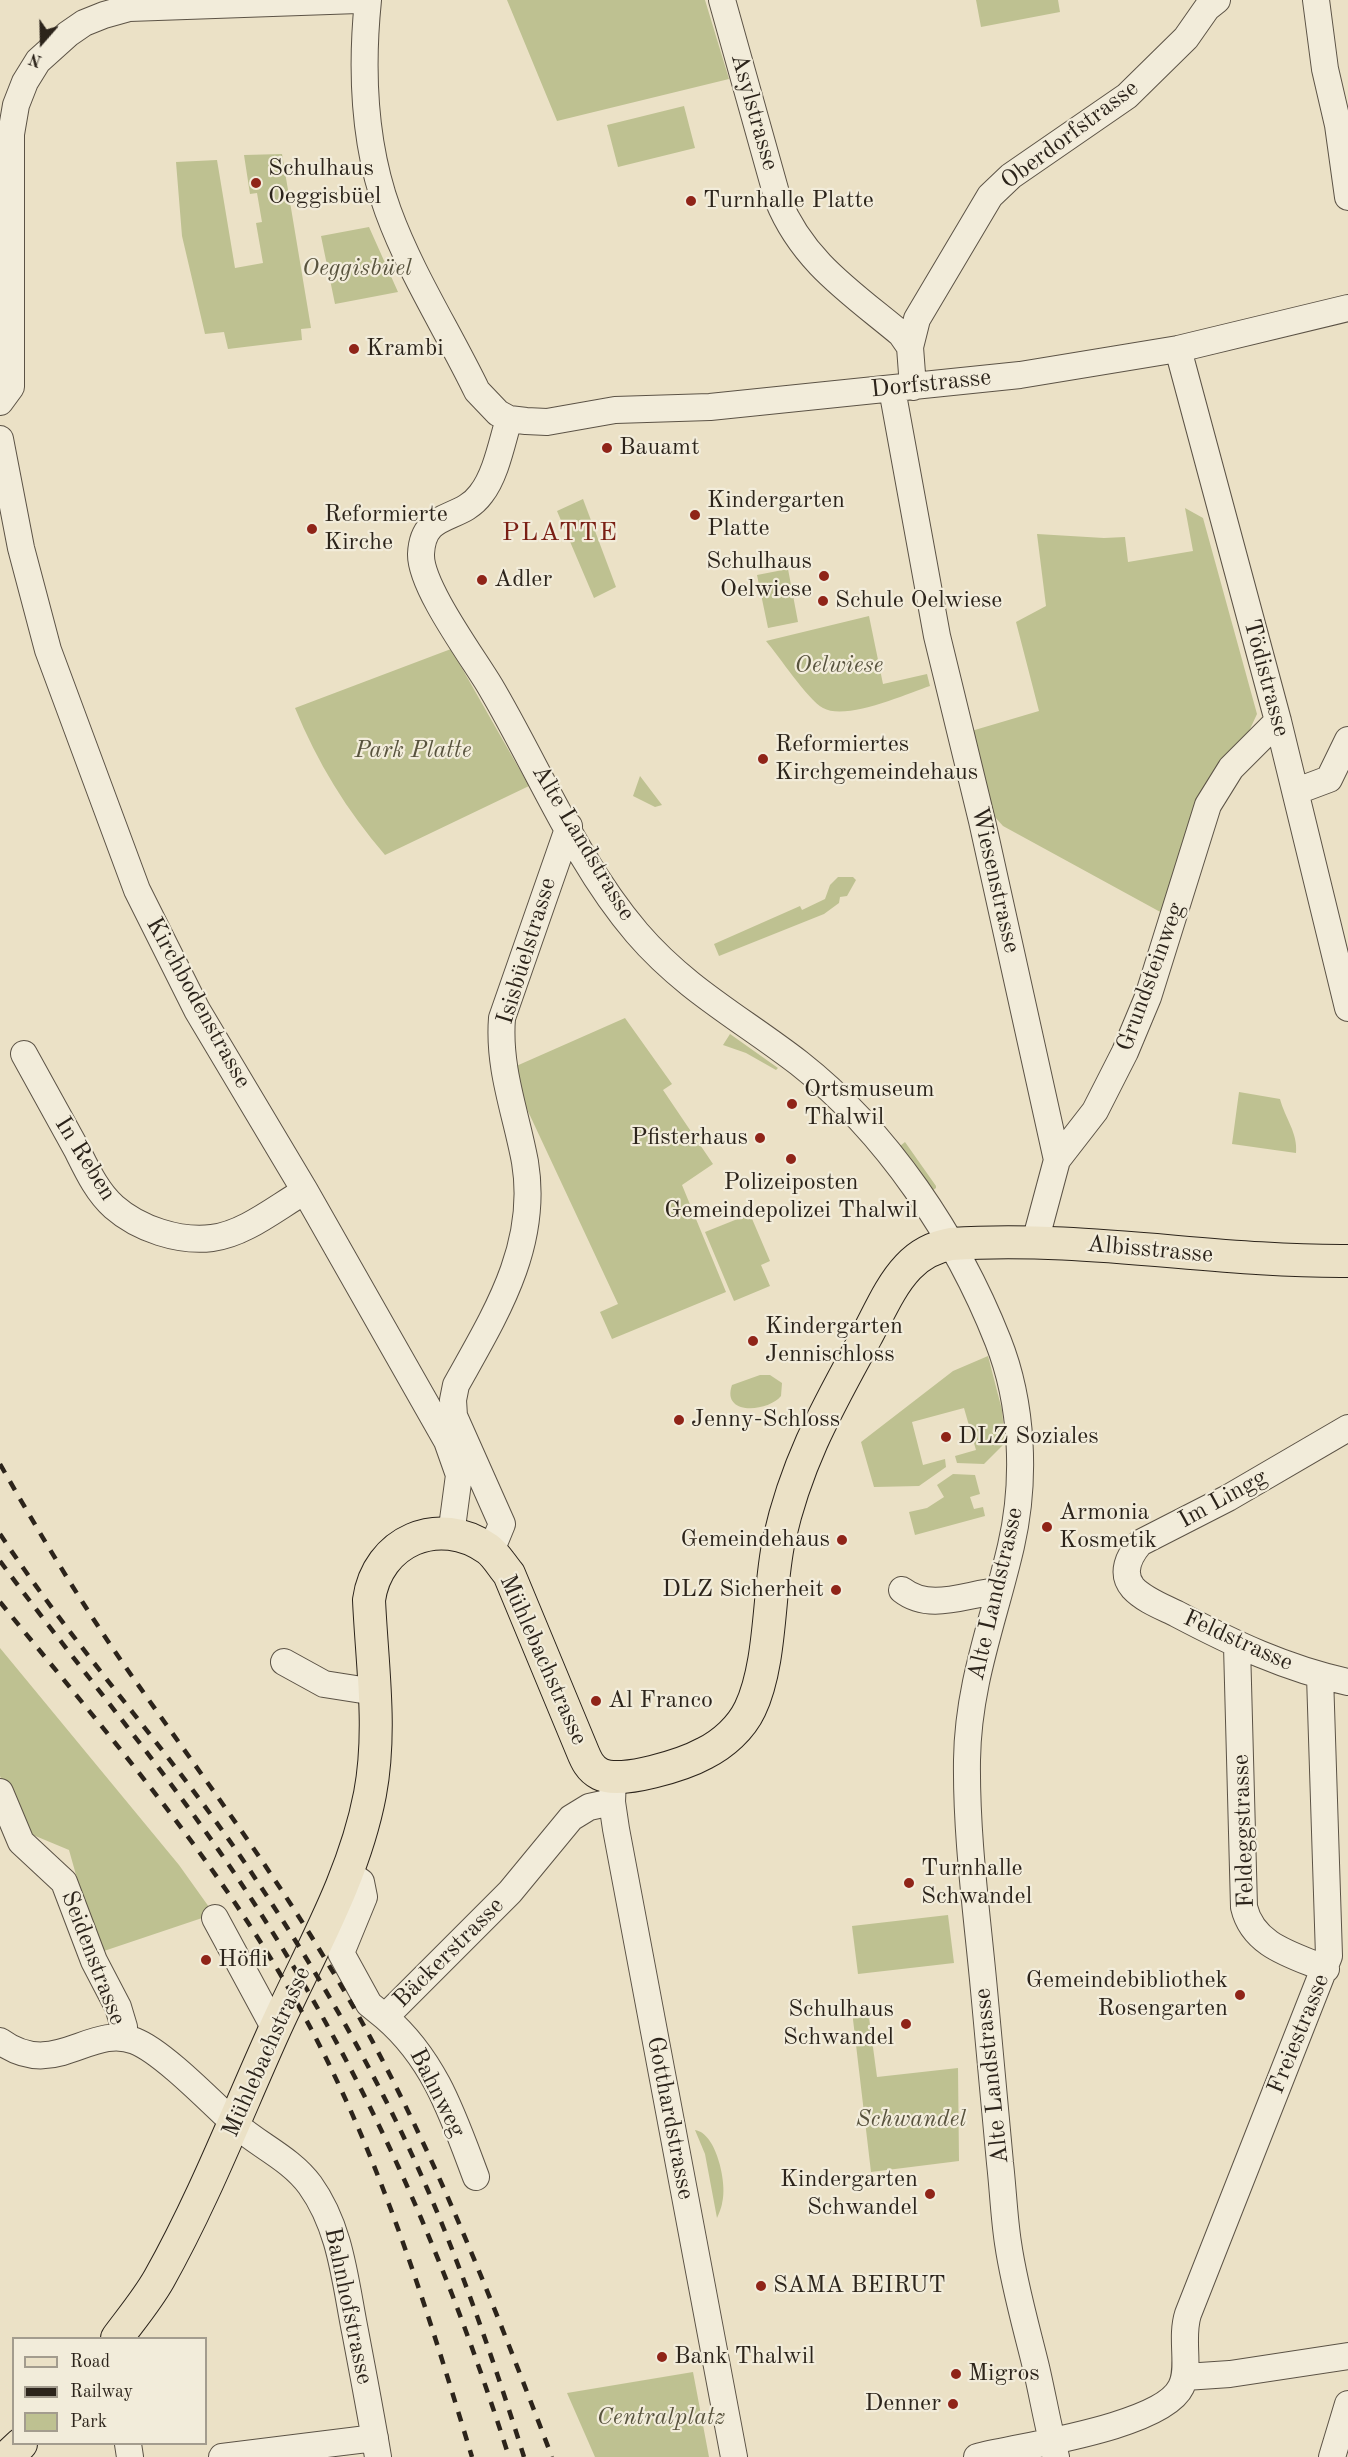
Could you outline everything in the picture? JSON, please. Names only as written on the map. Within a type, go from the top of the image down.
[{"type":"main road","name":"Albisstrasse","points":[[951,1244],[1065,1242],[1284,1261],[1348,1261]]},
{"type":"main road","points":[[612,1790],[628,1777],[693,1759],[718,1744],[745,1717],[753,1700],[760,1675],[778,1543],[792,1487],[808,1446],[903,1272],[936,1246],[951,1244]]},
{"type":"main road","name":"Mühlebachstrasse","points":[[118,2337],[157,2282],[192,2217],[275,2029],[337,1900],[347,1872],[364,1818],[373,1772],[375,1692],[369,1600],[371,1583],[388,1555],[407,1541],[422,1536],[452,1535],[466,1538],[490,1551],[509,1574],[587,1762],[602,1776],[612,1790]]},
{"type":"main road","points":[[7,2457],[20,2445]]},
{"type":"street","points":[[0,402],[11,387],[10,134],[16,105],[25,82],[45,53],[84,23],[130,4],[358,0]]},
{"type":"street","points":[[368,0],[365,34],[369,131],[376,171],[388,212],[477,391],[489,406],[509,419]]},
{"type":"street","name":"Asylstrasse","points":[[722,0],[778,200],[787,221],[798,241],[816,261],[901,334],[910,347]]},
{"type":"street","name":"Oberdorfstrasse","points":[[910,347],[917,319],[990,196],[1011,176],[1127,96],[1186,38],[1207,8],[1217,0]]},
{"type":"street","points":[[1316,0],[1325,69],[1338,125],[1342,170],[1348,197]]},
{"type":"street","name":"Dorfstrasse","points":[[509,419],[547,422],[615,410],[710,407],[1020,375],[1178,349],[1348,308]]},
{"type":"street","points":[[902,388],[910,347]]},
{"type":"street","name":"Tödistrasse","points":[[1178,349],[1297,791],[1348,1008]]},
{"type":"street","name":"Wiesenstrasse","points":[[902,388],[937,636],[982,821],[1057,1160]]},
{"type":"street","name":"Alte Landstrasse","points":[[509,419],[486,488],[477,501],[451,516],[434,521],[425,531],[421,549],[421,565],[431,589],[500,703],[610,898],[640,937],[700,994],[795,1060],[837,1095],[881,1142],[951,1244],[999,1343],[1014,1399],[1020,1471],[1012,1543],[974,1684],[968,1724],[968,1812],[1008,2244],[1054,2449]]},
{"type":"street","name":"Kirchbodenstrasse","points":[[0,439],[21,548],[48,650],[137,890],[197,1010],[305,1191],[455,1459],[459,1475],[452,1535]]},
{"type":"street","name":"Grundsteinweg","points":[[1035,1242],[1057,1160],[1095,1111],[1125,1052],[1148,997],[1208,805],[1232,768],[1278,721]]},
{"type":"street","points":[[1297,791],[1329,779],[1348,740]]},
{"type":"street","name":"Isisbüelstrasse","points":[[490,1551],[502,1524],[454,1416],[453,1400],[456,1385],[505,1296],[520,1258],[528,1195],[525,1162],[502,1071],[500,1043],[502,1018],[569,826]]},
{"type":"street","name":"In Reben","points":[[24,1054],[97,1188],[114,1207],[140,1223],[163,1233],[189,1238],[213,1238],[239,1229],[305,1191]]},
{"type":"street","name":"Im Lingg","points":[[1133,1588],[1127,1576],[1127,1565],[1131,1554],[1140,1543],[1348,1428]]},
{"type":"street","name":"Feldstrasse","points":[[1133,1588],[1147,1599],[1237,1646],[1320,1676],[1348,1682]]},
{"type":"street","points":[[902,1590],[911,1598],[933,1603],[998,1591]]},
{"type":"street","name":"Feldeggstrasse","points":[[1237,1646],[1244,1907],[1247,1921],[1264,1941],[1326,1969]]},
{"type":"street","points":[[284,1662],[324,1684],[375,1692]]},
{"type":"street","name":"Freiestrasse","points":[[1185,2377],[1183,2337],[1188,2314],[1326,1969],[1329,1941],[1320,1676]]},
{"type":"street","name":"Bäckerstrasse","points":[[347,1872],[361,1882],[363,1897],[341,1953],[369,2004],[385,2017],[510,1892],[571,1818],[612,1790]]},
{"type":"street","name":"Gotthardstrasse","points":[[612,1790],[651,2019],[734,2457]]},
{"type":"street","name":"Seidenstrasse","points":[[0,1792],[21,1842],[64,1882],[94,1961],[118,2007],[124,2026],[122,2038]]},
{"type":"street","points":[[215,1918],[275,2029]]},
{"type":"street","name":"Bahnweg","points":[[385,2017],[418,2049],[450,2110],[476,2176]]},
{"type":"street","points":[[0,2041],[22,2053],[40,2057],[56,2055],[110,2038],[122,2038]]},
{"type":"street","name":"Bahnhofstrasse","points":[[122,2038],[144,2046],[222,2109],[235,2123],[291,2164],[309,2183],[327,2213],[340,2250],[376,2448]]},
{"type":"street","points":[[976,2457],[1054,2449],[1161,2407],[1177,2393],[1185,2377],[1230,2374],[1348,2356]]},
{"type":"street","points":[[1332,2457],[1348,2404]]},
{"type":"street","points":[[222,2457],[376,2448]]},
{"type":"green space","points":[[507,0],[705,0],[729,79],[557,121]]},
{"type":"green space","points":[[976,0],[1058,0],[1060,12],[981,27]]},
{"type":"green space","points":[[684,106],[695,148],[618,167],[607,125]]},
{"type":"green space","points":[[282,154],[311,328],[301,329],[302,340],[228,349],[224,332],[205,334],[182,236],[176,162],[217,160],[235,268],[263,263],[256,223],[262,222],[257,193],[250,194],[244,155]]},
{"type":"green space","name":"Oeggisbüel","points":[[369,227],[398,292],[335,304],[321,236]]},
{"type":"green space","points":[[583,499],[616,587],[594,598],[557,511]]},
{"type":"green space","points":[[1185,508],[1203,518],[1257,714],[1164,914],[1003,826],[994,816],[968,732],[1039,711],[1016,622],[1046,606],[1037,534],[1125,537],[1128,562],[1193,551]]},
{"type":"green space","points":[[788,569],[798,622],[768,628],[757,575]]},
{"type":"green space","name":"Oelwiese","points":[[869,616],[883,684],[927,674],[930,686],[861,709],[833,711],[823,708],[809,696],[766,641]]},
{"type":"green space","name":"Park Platte","points":[[451,649],[529,786],[385,855],[358,821],[334,785],[313,748],[295,708]]},
{"type":"green space","points":[[640,776],[662,805],[655,807],[633,796]]},
{"type":"green space","points":[[838,877],[853,877],[856,880],[847,896],[840,897],[839,903],[824,914],[719,956],[714,944],[800,906],[802,910],[825,899],[830,885]]},
{"type":"green space","points":[[625,1018],[672,1084],[663,1090],[713,1164],[682,1185],[726,1292],[612,1339],[600,1312],[618,1304],[519,1092],[514,1067]]},
{"type":"green space","points":[[730,1034],[778,1068],[776,1070],[746,1053],[723,1045]]},
{"type":"green space","points":[[1239,1092],[1280,1099],[1293,1132],[1296,1153],[1232,1144]]},
{"type":"green space","points":[[905,1142],[936,1186],[932,1191],[909,1164],[912,1161],[900,1146]]},
{"type":"green space","points":[[750,1214],[770,1261],[761,1265],[770,1286],[734,1301],[705,1232]]},
{"type":"green space","points":[[988,1356],[1002,1410],[1005,1443],[984,1464],[957,1463],[955,1456],[976,1450],[964,1408],[912,1422],[923,1465],[945,1459],[946,1467],[919,1486],[874,1487],[861,1442],[953,1371]]},
{"type":"green space","points":[[760,1375],[770,1375],[782,1383],[781,1396],[757,1408],[739,1406],[733,1402],[730,1395],[732,1385]]},
{"type":"green space","points":[[953,1474],[975,1475],[980,1494],[970,1497],[974,1509],[983,1507],[985,1516],[915,1535],[909,1512],[927,1508],[944,1497],[937,1485]]},
{"type":"green space","points":[[0,1648],[179,1865],[214,1914],[98,1953],[69,1850],[21,1830],[0,1776]]},
{"type":"green space","points":[[948,1915],[954,1963],[858,1974],[852,1926]]},
{"type":"green space","name":"Schwandel","points":[[868,2010],[877,2077],[958,2068],[959,2161],[871,2172],[852,2011]]},
{"type":"green space","points":[[695,2130],[703,2133],[709,2140],[715,2150],[722,2173],[723,2196],[717,2218],[705,2154]]},
{"type":"green space","name":"Centralplatz","points":[[693,2372],[709,2457],[595,2457],[567,2393]]},
{"type":"railway","points":[[0,1464],[88,1611],[280,1888],[364,2025],[452,2207],[552,2457]]},
{"type":"railway","points":[[0,1534],[61,1620],[223,1831],[307,1960],[358,2047],[403,2137],[444,2229],[476,2314],[524,2457]]},
{"type":"railway","points":[[0,1561],[223,1856],[332,2033],[400,2170],[430,2239],[458,2310],[509,2457]]},
{"type":"railway","points":[[0,1602],[117,1745],[192,1842],[261,1943],[293,1996],[349,2107],[373,2163],[416,2280],[472,2457]]},
{"type":"place","name":"Schulhaus Oeggisbüel","points":[[256,183]]},
{"type":"place","name":"Turnhalle Platte","points":[[691,201]]},
{"type":"place","name":"Krambi","points":[[354,349]]},
{"type":"place","name":"Bauamt","points":[[607,448]]},
{"type":"place","name":"Kindergarten Platte","points":[[695,515]]},
{"type":"place","name":"Reformierte Kirche","points":[[312,529]]},
{"type":"place","name":"Schulhaus Oelwiese","points":[[824,576]]},
{"type":"place","name":"Adler","points":[[482,580]]},
{"type":"place","name":"Schule Oelwiese","points":[[823,601]]},
{"type":"place","name":"Reformiertes Kirchgemeindehaus","points":[[763,759]]},
{"type":"place","name":"Ortsmuseum Thalwil","points":[[792,1104]]},
{"type":"place","name":"Pfisterhaus","points":[[760,1138]]},
{"type":"place","name":"Polizeiposten Gemeindepolizei Thalwil","points":[[791,1159]]},
{"type":"place","name":"Kindergarten Jennischloss","points":[[753,1341]]},
{"type":"place","name":"Jenny-Schloss","points":[[679,1420]]},
{"type":"place","name":"DLZ Soziales","points":[[946,1437]]},
{"type":"place","name":"Armonia Kosmetik","points":[[1047,1527]]},
{"type":"place","name":"Gemeindehaus","points":[[842,1540]]},
{"type":"place","name":"DLZ Sicherheit","points":[[836,1590]]},
{"type":"place","name":"Al Franco","points":[[596,1701]]},
{"type":"place","name":"Turnhalle Schwandel","points":[[909,1883]]},
{"type":"place","name":"Höfli","points":[[206,1960]]},
{"type":"place","name":"Gemeindebibliothek Rosengarten","points":[[1240,1995]]},
{"type":"place","name":"Schulhaus Schwandel","points":[[906,2024]]},
{"type":"place","name":"Kindergarten Schwandel","points":[[930,2194]]},
{"type":"place","name":"SAMA BEIRUT","points":[[761,2286]]},
{"type":"place","name":"Bank Thalwil","points":[[662,2357]]},
{"type":"place","name":"Migros","points":[[956,2374]]},
{"type":"place","name":"Denner","points":[[953,2404]]},
{"type":"district","name":"PLATTE","points":[[560,533]]}]
